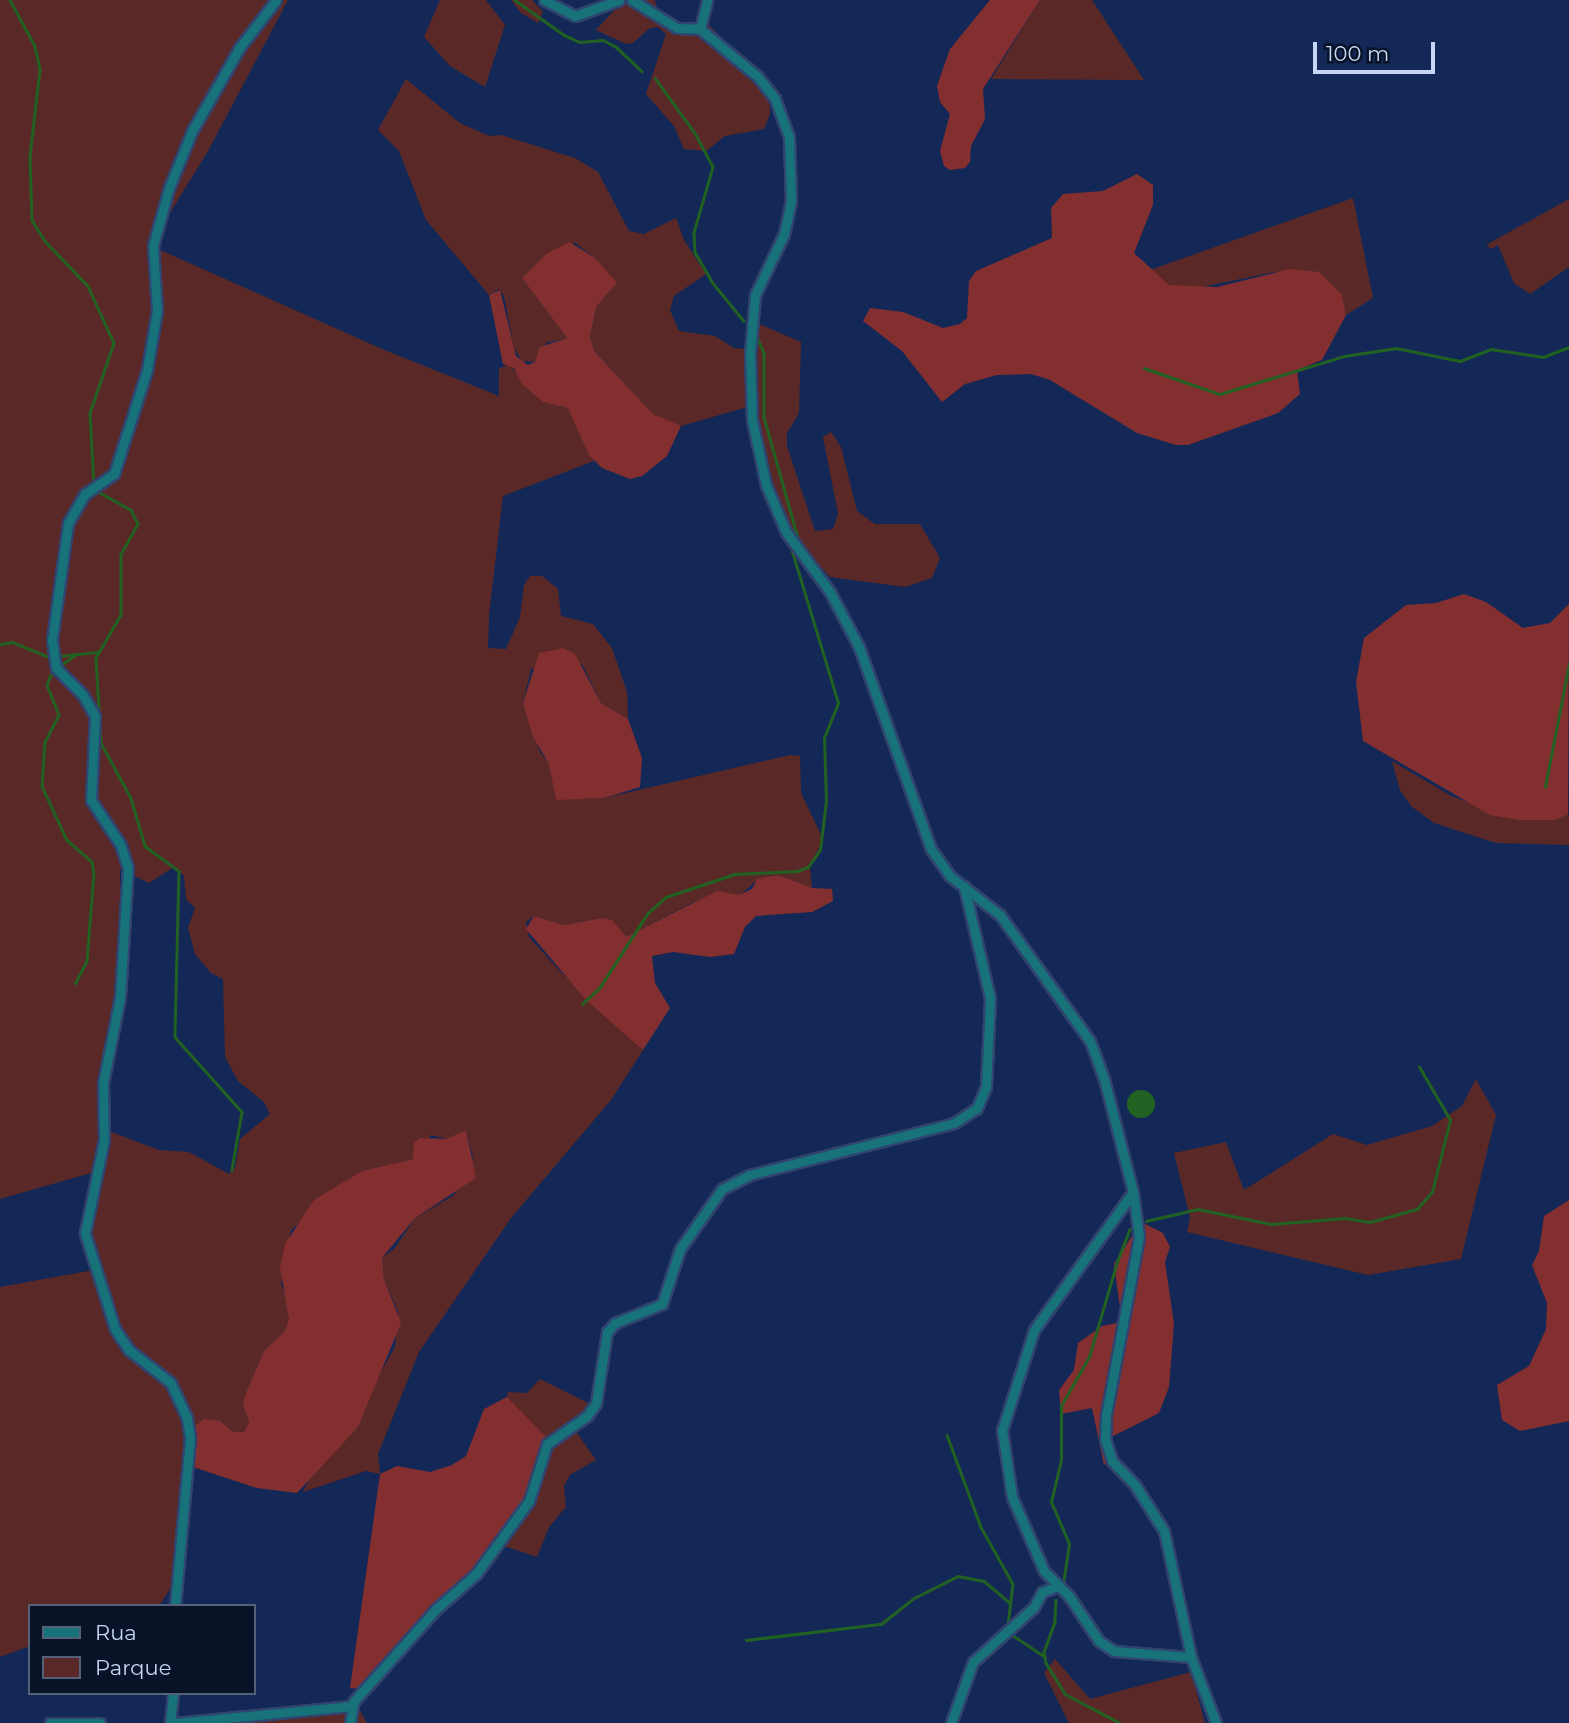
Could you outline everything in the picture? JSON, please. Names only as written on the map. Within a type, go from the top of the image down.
[{"type":"street","points":[[175,1604],[190,1438],[187,1418],[171,1383],[129,1350],[115,1329],[85,1233],[104,1140],[103,1083],[120,998],[128,868],[120,844],[91,800],[95,716],[83,695],[56,668],[51,640],[68,523],[85,494],[114,474],[147,370],[157,312],[153,246],[169,188],[192,131],[240,47],[275,0]]},
{"type":"street","points":[[544,0],[575,16],[618,0]]},
{"type":"street","points":[[632,0],[677,28],[701,29],[768,88],[790,148],[788,221],[755,295],[751,330],[750,393],[764,476],[786,532],[830,592],[859,647],[900,752],[926,839],[941,866],[1000,915],[1084,1031],[1100,1066],[1133,1192],[1139,1237],[1106,1415],[1105,1439],[1112,1461],[1135,1485],[1164,1531],[1191,1657],[1216,1723]]},
{"type":"street","points":[[701,29],[707,0]]},
{"type":"street","points":[[350,1723],[351,1706],[435,1611],[485,1563],[533,1494],[547,1444],[587,1416],[596,1403],[607,1332],[615,1323],[662,1304],[680,1249],[722,1189],[749,1175],[954,1123],[977,1108],[986,1087],[990,998],[964,886]]},
{"type":"street","points":[[1133,1192],[1056,1302],[1038,1319],[1002,1430],[1012,1497],[1040,1563],[1105,1647],[1128,1653],[1191,1657]]},
{"type":"street","points":[[951,1723],[973,1662],[1034,1608],[1042,1592],[1058,1586]]},
{"type":"street","points":[[173,1695],[172,1723],[351,1706]]},
{"type":"street","points":[[50,1723],[100,1723]]},
{"type":"green space","points":[[0,0],[288,0],[208,151],[162,226],[158,249],[382,349],[499,396],[499,369],[509,364],[543,402],[568,408],[594,461],[503,496],[489,615],[488,648],[506,649],[520,617],[524,585],[530,576],[542,576],[558,589],[561,616],[593,624],[612,648],[627,692],[628,719],[601,703],[582,664],[531,669],[523,703],[540,752],[550,765],[556,799],[604,798],[790,755],[800,756],[801,793],[823,839],[810,868],[812,888],[779,875],[758,879],[739,896],[694,902],[626,937],[602,918],[564,925],[534,916],[526,922],[529,937],[559,970],[643,1050],[611,1100],[511,1218],[419,1352],[378,1454],[380,1474],[366,1471],[303,1492],[312,1473],[358,1427],[372,1387],[395,1347],[398,1312],[384,1279],[382,1258],[395,1248],[415,1218],[454,1195],[473,1158],[466,1130],[446,1139],[431,1135],[413,1159],[362,1171],[291,1230],[281,1284],[290,1306],[289,1319],[285,1331],[264,1351],[245,1395],[243,1405],[249,1422],[244,1432],[233,1432],[220,1421],[192,1428],[176,1580],[160,1604],[28,1604],[28,1647],[0,1657],[0,1287],[94,1270],[84,1233],[91,1173],[0,1199]],"holes":[[[174,867],[184,876],[186,899],[195,908],[188,928],[195,954],[211,973],[223,979],[225,1057],[238,1081],[264,1102],[270,1114],[240,1139],[235,1168],[229,1174],[189,1152],[159,1150],[106,1130],[105,1068],[120,981],[120,869],[149,883]]]},
{"type":"green space","points":[[440,0],[486,0],[505,25],[485,87],[450,66],[424,37]]},
{"type":"green space","points":[[511,0],[532,0],[543,12],[538,23],[521,13]]},
{"type":"green space","points":[[615,0],[655,0],[659,22],[672,26],[706,21],[769,96],[770,114],[764,129],[725,136],[706,151],[684,149],[674,126],[646,94],[666,34],[658,27],[650,28],[633,43],[626,44],[596,30],[620,4]]},
{"type":"green space","points":[[1040,0],[1092,0],[1144,80],[991,79]]},
{"type":"green space","points":[[406,79],[460,123],[489,136],[501,135],[575,158],[598,172],[629,231],[644,234],[676,218],[684,240],[706,274],[674,296],[670,310],[679,331],[715,336],[734,348],[751,350],[752,321],[801,342],[799,413],[787,433],[787,446],[815,531],[833,529],[838,514],[823,437],[831,432],[841,447],[857,511],[875,524],[920,524],[940,558],[932,578],[905,587],[830,577],[818,564],[806,561],[773,506],[751,406],[681,426],[666,422],[653,414],[594,351],[590,337],[596,307],[612,289],[594,257],[575,243],[546,254],[522,278],[567,338],[546,343],[535,362],[522,361],[514,348],[504,296],[499,289],[489,295],[426,220],[399,151],[378,130]]},
{"type":"green space","points":[[1353,198],[1373,298],[1346,315],[1342,296],[1274,272],[1192,289],[1169,285],[1150,270]]},
{"type":"green space","points":[[1569,199],[1569,267],[1530,294],[1514,283],[1498,245],[1492,249],[1486,245]]},
{"type":"green space","points":[[1392,761],[1451,796],[1519,820],[1555,820],[1569,815],[1569,845],[1496,843],[1434,823],[1411,806],[1400,790]]},
{"type":"green space","points":[[1476,1079],[1496,1115],[1461,1259],[1368,1275],[1187,1232],[1190,1217],[1174,1153],[1226,1142],[1244,1190],[1333,1134],[1367,1145],[1432,1126],[1462,1106]]},
{"type":"green space","points":[[540,1379],[598,1408],[575,1430],[596,1460],[570,1475],[564,1486],[566,1507],[549,1527],[537,1557],[501,1545],[524,1416],[507,1397],[508,1392],[527,1393]]},
{"type":"green space","points":[[1055,1659],[1090,1699],[1191,1672],[1205,1723],[1069,1723],[1044,1673]]},
{"type":"green space","points":[[359,1689],[369,1690],[359,1709],[367,1723],[200,1723],[327,1712],[347,1704]]},
{"type":"shaded area","points":[[990,0],[1040,0],[983,89],[985,119],[971,146],[970,162],[965,168],[950,170],[944,166],[940,151],[950,114],[940,102],[937,86],[950,49]]},
{"type":"shaded area","points":[[1137,174],[1153,185],[1153,205],[1134,253],[1169,285],[1217,287],[1290,269],[1319,272],[1342,295],[1346,315],[1322,360],[1297,370],[1300,394],[1278,413],[1188,445],[1176,445],[1137,433],[1050,380],[1031,374],[997,375],[965,384],[942,402],[902,351],[863,321],[870,308],[903,312],[943,328],[960,324],[967,318],[969,281],[976,271],[1052,238],[1051,208],[1063,194],[1103,191]]},
{"type":"shaded area","points":[[569,242],[594,257],[617,283],[596,307],[590,337],[594,351],[653,414],[681,426],[667,456],[642,476],[630,479],[602,468],[589,455],[568,408],[543,402],[522,384],[514,368],[503,364],[489,295],[500,290],[516,356],[528,365],[535,362],[540,347],[567,338],[522,278],[546,254]]},
{"type":"shaded area","points":[[1464,594],[1486,602],[1523,628],[1550,623],[1569,604],[1568,815],[1555,820],[1519,820],[1490,815],[1363,741],[1356,682],[1364,638],[1406,605],[1436,603]]},
{"type":"shaded area","points":[[563,648],[575,654],[601,703],[628,719],[642,758],[640,787],[604,798],[556,800],[549,764],[533,737],[523,703],[539,653]]},
{"type":"shaded area","points":[[779,875],[812,888],[832,889],[833,901],[812,912],[756,916],[745,927],[734,954],[710,957],[673,952],[652,956],[655,983],[670,1008],[643,1050],[586,1000],[526,929],[534,916],[564,925],[602,918],[612,920],[626,937],[717,891],[739,895],[752,889],[757,879]]},
{"type":"shaded area","points":[[1141,1090],[1151,1094],[1155,1104],[1151,1114],[1141,1118],[1131,1114],[1127,1104],[1131,1094]]},
{"type":"shaded area","points":[[466,1130],[476,1178],[415,1218],[382,1258],[384,1279],[401,1323],[358,1427],[297,1493],[257,1488],[190,1466],[192,1428],[204,1419],[220,1421],[233,1432],[244,1432],[249,1422],[243,1405],[245,1395],[264,1351],[285,1331],[289,1319],[280,1267],[285,1244],[314,1200],[362,1171],[413,1159],[414,1143],[420,1138],[446,1139]]},
{"type":"shaded area","points":[[1569,1200],[1569,1421],[1520,1431],[1502,1420],[1497,1385],[1529,1366],[1546,1329],[1547,1303],[1532,1265],[1539,1251],[1544,1216]]},
{"type":"shaded area","points":[[1141,1222],[1163,1233],[1170,1247],[1165,1262],[1174,1324],[1169,1387],[1159,1413],[1109,1438],[1109,1458],[1104,1465],[1092,1408],[1061,1414],[1059,1390],[1074,1370],[1078,1343],[1102,1326],[1122,1322],[1114,1264]]},
{"type":"shaded area","points":[[507,1397],[548,1439],[548,1464],[537,1490],[503,1543],[449,1606],[369,1690],[350,1688],[380,1474],[397,1466],[430,1472],[452,1465],[466,1456],[484,1409]]},
{"type":"waterway","points":[[10,0],[35,46],[40,70],[30,157],[32,220],[45,241],[88,286],[114,343],[90,413],[94,484]]},
{"type":"waterway","points":[[515,0],[564,35],[580,42],[603,40],[615,46],[642,71]]},
{"type":"waterway","points":[[655,78],[695,133],[713,167],[694,233],[695,252],[712,282],[744,321]]},
{"type":"waterway","points":[[755,332],[764,353],[764,417],[798,538]]},
{"type":"waterway","points":[[1144,368],[1220,394],[1344,356],[1396,348],[1460,361],[1491,349],[1543,357],[1569,347]]},
{"type":"waterway","points":[[97,491],[131,510],[138,524],[121,555],[121,615],[96,658],[101,743],[131,798],[145,846],[179,871],[175,1037],[242,1112],[232,1170]]},
{"type":"waterway","points":[[582,1004],[600,987],[647,914],[666,897],[735,874],[797,871],[808,867],[820,850],[826,801],[824,738],[838,703],[792,552]]},
{"type":"waterway","points":[[0,644],[12,642],[49,657]]},
{"type":"waterway","points":[[59,656],[98,652]]},
{"type":"waterway","points":[[58,667],[75,655]]},
{"type":"waterway","points":[[1545,787],[1569,663]]},
{"type":"waterway","points":[[51,675],[47,685],[59,715],[45,742],[42,786],[67,840],[92,862],[94,874],[87,961],[76,983]]},
{"type":"waterway","points":[[1146,1221],[1198,1209],[1271,1224],[1345,1218],[1370,1222],[1417,1209],[1432,1192],[1450,1120],[1419,1067]]},
{"type":"waterway","points":[[1063,1584],[1069,1544],[1051,1502],[1061,1460],[1061,1406],[1089,1357],[1117,1262],[1129,1230],[1135,1226]]},
{"type":"waterway","points":[[947,1435],[981,1527],[1013,1584],[1008,1625]]},
{"type":"waterway","points":[[746,1640],[881,1624],[914,1598],[958,1576],[984,1581],[1010,1603]]},
{"type":"waterway","points":[[1056,1600],[1055,1622],[1044,1652],[1046,1663],[1065,1694],[1120,1723]]},
{"type":"waterway","points":[[1014,1636],[1044,1656]]}]
